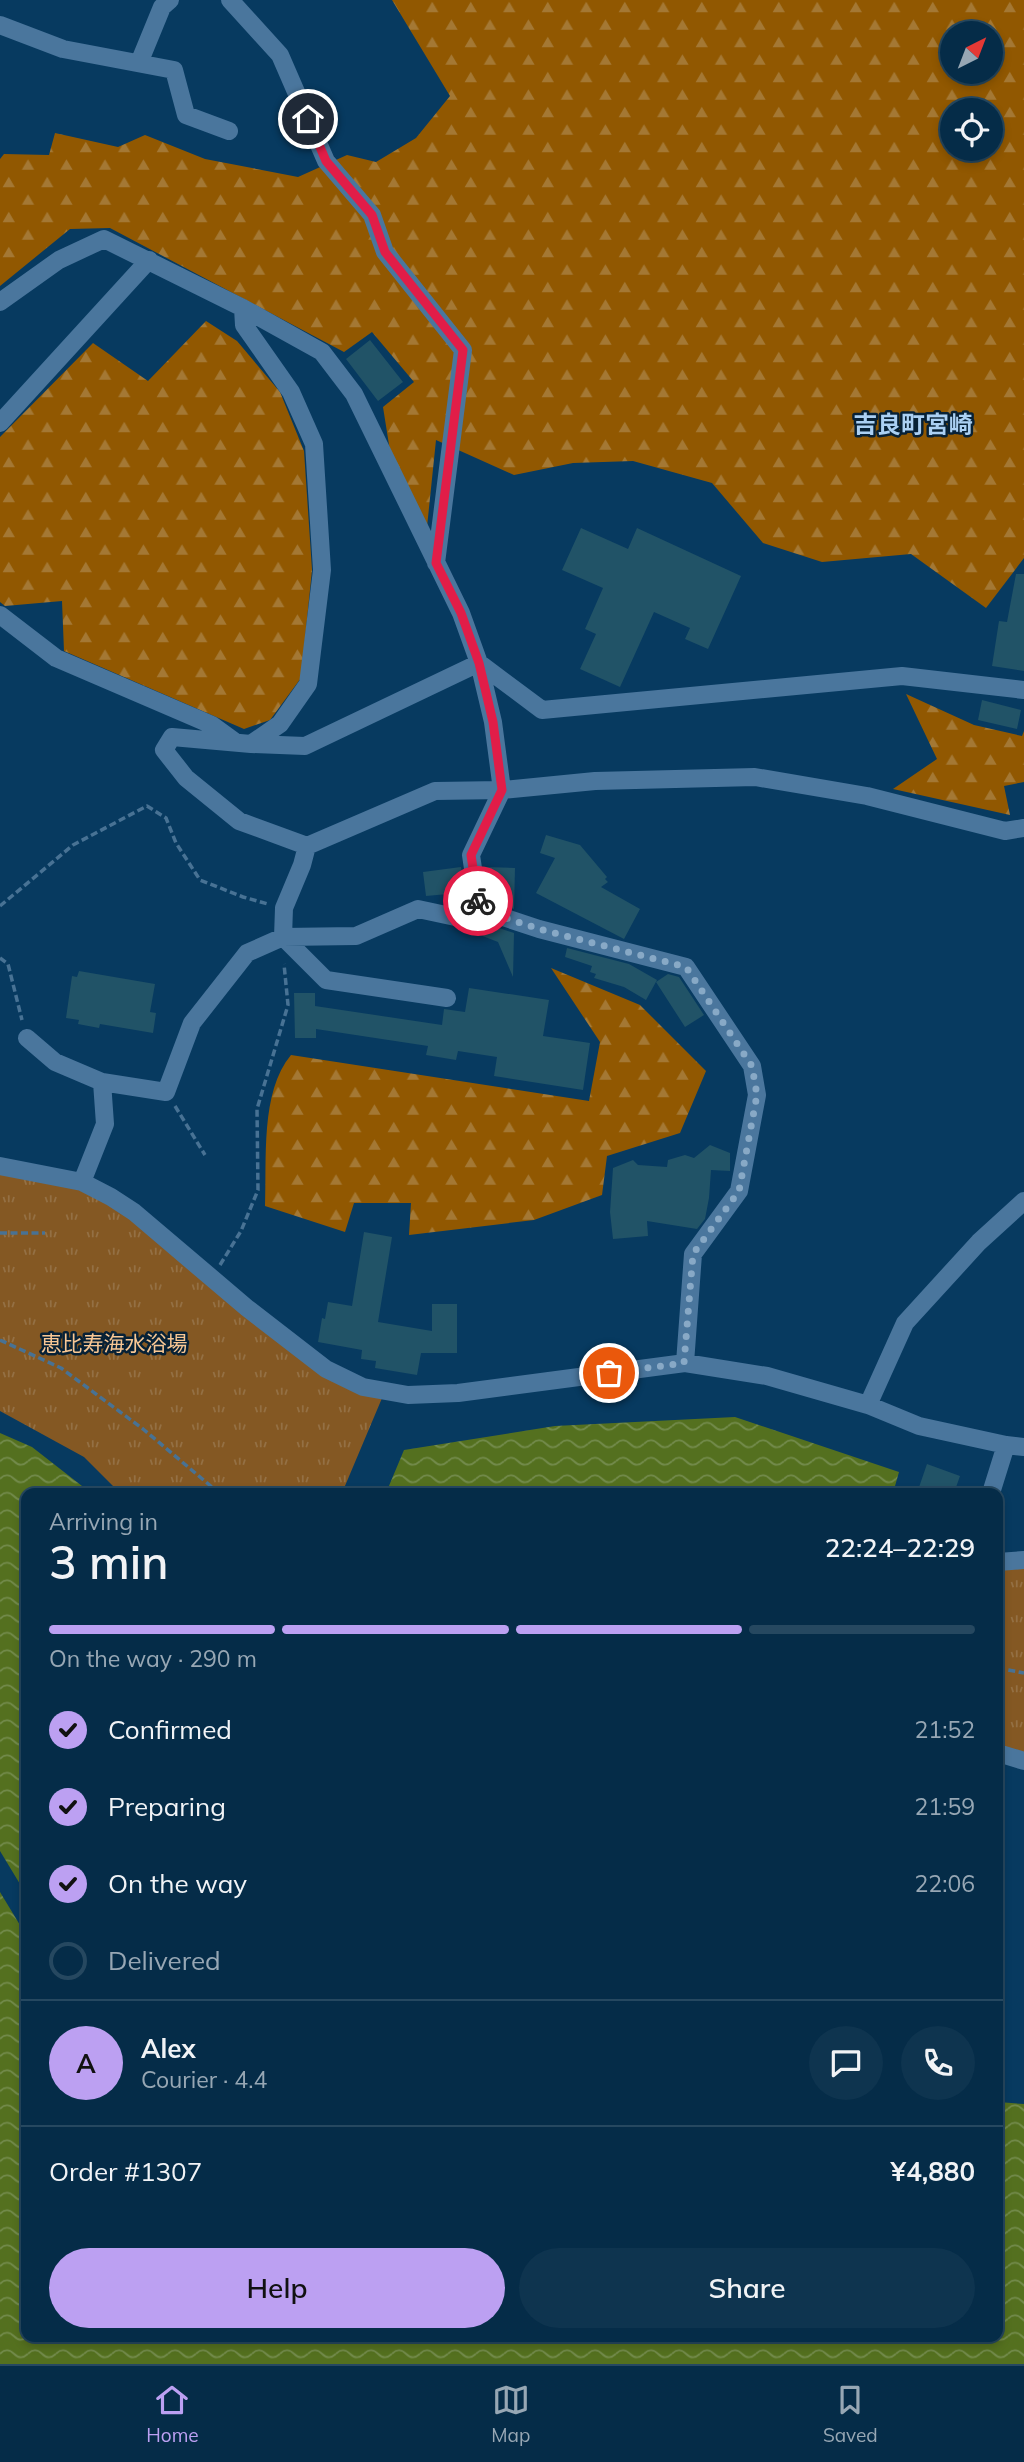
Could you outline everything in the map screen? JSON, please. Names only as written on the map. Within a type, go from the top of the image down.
[{"type":"street","points":[[139,63],[162,7],[170,0]]},
{"type":"street","points":[[230,0],[280,55],[326,161],[372,215],[385,252],[463,350],[436,563]]},
{"type":"street","points":[[0,25],[64,49],[174,70],[186,115],[229,131]]},
{"type":"street","points":[[0,303],[59,260],[104,239],[243,308],[322,352],[354,394],[461,613],[479,663],[493,722],[502,790],[471,855],[479,909]]},
{"type":"street","points":[[0,423],[149,260]]},
{"type":"street","points":[[243,308],[244,325],[291,392],[314,444],[322,570],[307,684],[280,724],[244,743]]},
{"type":"street","points":[[0,615],[57,658],[212,725],[244,743]]},
{"type":"street","points":[[479,663],[305,746],[172,737],[164,750],[186,778],[239,821],[307,846],[435,791],[502,790],[596,781],[755,777],[867,796],[1005,831],[1024,828]]},
{"type":"street","points":[[479,663],[542,710],[902,676],[1024,690]]},
{"type":"street","points":[[278,939],[284,908],[307,846]]},
{"type":"street","points":[[27,1038],[55,1062],[102,1082],[166,1091],[192,1023],[247,953],[278,939],[356,936],[418,909],[460,918],[479,909],[539,929],[686,967],[752,1066],[757,1095],[739,1191],[693,1254],[684,1363]]},
{"type":"street","points":[[278,939],[326,980],[447,998]]},
{"type":"street","points":[[82,1182],[105,1124],[102,1082]]},
{"type":"street","points":[[0,1166],[82,1182],[134,1212],[326,1369],[363,1387],[408,1395],[458,1393],[684,1363],[767,1376],[868,1405],[919,1426],[1015,1446],[994,1488]]},
{"type":"street","points":[[868,1405],[905,1323],[979,1242],[1024,1201]]},
{"type":"street","points":[[1003,1562],[1024,1560]]},
{"type":"street","points":[[1003,1754],[1024,1760]]},
{"type":"path","points":[[0,906],[73,845],[148,806],[166,818],[176,843],[200,880],[243,897],[284,908]]},
{"type":"path","points":[[212,1278],[242,1231],[258,1190],[257,1110],[288,1004],[283,955],[278,939]]},
{"type":"path","points":[[0,958],[8,964],[27,1038]]},
{"type":"path","points":[[166,1091],[205,1155]]},
{"type":"path","points":[[0,1233],[45,1233]]},
{"type":"path","points":[[0,1340],[61,1368],[143,1429],[213,1488]]},
{"type":"path","points":[[1003,1669],[1024,1673]]},
{"type":"green space","points":[[392,0],[1024,0],[1024,558],[986,608],[911,554],[822,562],[763,543],[712,483],[633,461],[573,463],[514,475],[436,440],[427,527],[390,451],[383,407],[414,382],[372,332],[344,352],[110,228],[70,229],[0,286],[0,159],[4,154],[49,155],[55,133],[118,147],[145,135],[205,159],[298,177],[347,155],[376,162],[416,138],[450,96]]},
{"type":"green space","points":[[206,321],[237,341],[280,392],[304,451],[312,570],[301,678],[270,720],[244,729],[64,651],[62,601],[5,606],[0,602],[0,437],[93,343],[148,381]]},
{"type":"green space","points":[[906,694],[974,725],[1022,736],[1024,731],[1024,782],[1004,786],[1010,815],[893,789],[937,759]]},
{"type":"green space","points":[[551,968],[640,1005],[706,1071],[680,1133],[607,1156],[602,1195],[534,1220],[409,1235],[411,1203],[354,1203],[345,1232],[265,1206],[270,1107],[281,1070],[291,1055],[589,1101],[600,1042]]},
{"type":"green space","name":"恵比寿海水浴場","points":[[0,1166],[82,1182],[326,1369],[385,1391],[344,1488],[115,1488],[84,1457],[0,1411]]},
{"type":"green space","points":[[1024,1560],[1024,1760],[1003,1754],[1003,1562]]},
{"type":"water","points":[[735,1417],[899,1472],[894,1488],[388,1488],[404,1450],[555,1426]]},
{"type":"water","points":[[0,1433],[32,1447],[85,1488],[21,1488],[21,2342],[1003,2342],[1003,2102],[1024,2104],[1024,2364],[0,2364]]},
{"type":"pier","points":[[0,1851],[21,1886],[21,1927],[0,1892]]},
{"type":"building","points":[[370,340],[403,382],[378,401],[346,359]]},
{"type":"building","points":[[581,528],[628,549],[637,528],[741,576],[708,649],[685,639],[690,628],[654,612],[620,687],[580,669],[596,634],[585,629],[603,588],[562,570]]},
{"type":"building","points":[[1016,574],[1024,574],[1024,671],[992,666],[999,621],[1007,622]]},
{"type":"building","points":[[982,700],[1021,710],[1017,729],[978,720]]},
{"type":"building","points":[[546,835],[580,845],[607,877],[605,879],[608,882],[601,887],[640,909],[624,939],[536,893],[555,858],[540,853]]},
{"type":"building","points":[[461,867],[467,902],[459,906],[449,904],[448,894],[426,896],[423,872]]},
{"type":"building","points":[[484,867],[515,868],[514,909],[489,900]]},
{"type":"building","points":[[484,923],[514,933],[513,977],[498,942],[480,935]]},
{"type":"building","points":[[567,948],[629,964],[657,980],[646,1000],[624,987],[594,978],[596,974],[590,972],[592,966],[565,957]]},
{"type":"building","points":[[79,971],[155,984],[150,1012],[156,1013],[153,1033],[100,1024],[99,1028],[78,1024],[79,1020],[66,1018],[72,976],[77,977]]},
{"type":"building","points":[[668,974],[679,977],[704,1015],[685,1027],[656,982]]},
{"type":"building","points":[[469,988],[549,1000],[543,1036],[590,1043],[583,1090],[494,1076],[497,1057],[458,1051],[456,1060],[426,1055],[428,1046],[316,1029],[316,1038],[295,1038],[294,993],[315,993],[315,1006],[442,1025],[444,1009],[465,1012]]},
{"type":"building","points":[[710,1145],[730,1153],[730,1171],[711,1170],[705,1219],[697,1229],[647,1221],[648,1236],[613,1239],[610,1212],[613,1168],[633,1160],[638,1165],[667,1167],[668,1160],[685,1155],[694,1158]]},
{"type":"building","points":[[364,1232],[392,1237],[378,1322],[432,1331],[432,1304],[457,1304],[457,1353],[421,1353],[417,1375],[375,1368],[376,1361],[361,1359],[362,1350],[318,1342],[328,1302],[352,1306]]},
{"type":"building","points":[[927,1464],[960,1476],[956,1488],[919,1488]]},
{"type":"way so far","points":[[478,901],[479,909],[539,929],[686,967],[752,1066],[757,1095],[739,1191],[693,1254],[684,1363],[609,1373]]},
{"type":"district","name":"吉良町宮崎","points":[[913,425]]},
{"type":"route","points":[[308,119],[326,161],[372,215],[385,252],[463,350],[436,563],[461,613],[479,663],[493,722],[502,790],[471,855],[478,901]]}]
